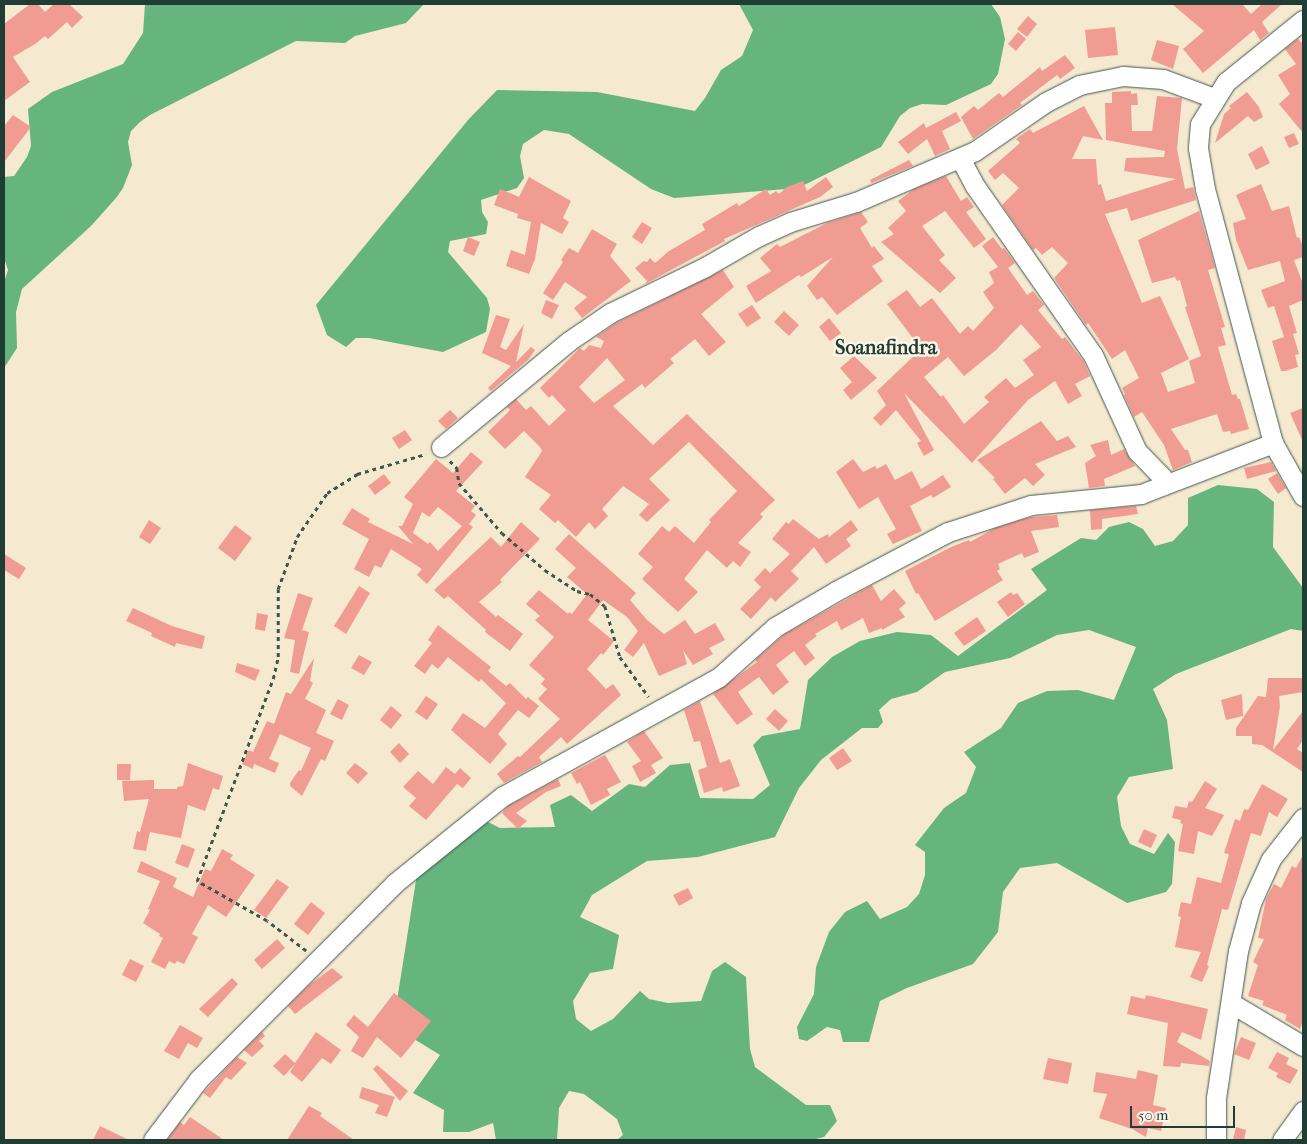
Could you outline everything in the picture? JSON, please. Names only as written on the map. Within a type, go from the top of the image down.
[{"type":"street","points":[[1303,20],[1226,82],[1214,98],[1200,124],[1199,156],[1205,189],[1273,443],[1303,496]]},
{"type":"street","points":[[441,447],[569,341],[610,313],[705,267],[759,236],[790,222],[856,202],[975,151],[1046,102],[1079,85],[1123,76],[1163,79],[1214,98]]},
{"type":"street","points":[[960,158],[975,186],[1092,355],[1137,451],[1162,478]]},
{"type":"street","points":[[153,1140],[198,1079],[279,997],[319,961],[394,883],[503,796],[718,678],[775,627],[836,591],[948,532],[1031,505],[1141,494],[1273,443]]},
{"type":"street","points":[[1216,1140],[1216,1098],[1238,951],[1251,903],[1271,859],[1303,818]]},
{"type":"street","points":[[1231,1003],[1303,1046]]},
{"type":"street","points":[[1282,1140],[1303,1110]]},
{"type":"path","points":[[319,961],[266,921],[197,881],[273,679],[278,657],[278,589],[297,537],[327,493],[357,474],[417,458],[441,447],[444,455],[457,468],[459,483],[502,533],[545,570],[577,591],[590,594],[605,606],[620,658],[659,710]]},
{"type":"green space","points":[[145,4],[424,4],[406,23],[355,36],[345,43],[296,41],[150,115],[140,122],[131,131],[128,142],[132,165],[123,188],[116,198],[91,226],[22,289],[16,312],[17,348],[4,368],[4,282],[8,270],[4,258],[4,177],[14,176],[27,157],[31,146],[28,109],[52,92],[123,64],[143,33]]},
{"type":"green space","points":[[739,4],[991,4],[1000,17],[1005,39],[998,74],[991,84],[946,105],[922,104],[910,108],[900,116],[881,147],[798,188],[674,198],[651,189],[569,134],[544,130],[523,144],[520,156],[524,178],[517,188],[481,200],[482,212],[488,222],[486,234],[450,241],[448,252],[487,298],[490,309],[486,332],[443,352],[369,338],[356,338],[346,347],[327,335],[316,305],[468,120],[497,90],[597,92],[695,111],[721,70],[742,56],[753,30]]},
{"type":"green space","points":[[1218,485],[1257,489],[1274,502],[1273,547],[1303,588],[1303,631],[1291,629],[1176,674],[1153,689],[1167,720],[1173,769],[1129,777],[1117,797],[1121,826],[1130,844],[1154,854],[1168,833],[1175,842],[1172,884],[1166,892],[1127,903],[1057,863],[1020,868],[1003,892],[998,932],[973,964],[907,988],[880,1001],[869,1042],[843,1042],[840,1030],[827,1027],[807,1041],[799,1039],[797,1027],[814,994],[816,967],[829,932],[845,912],[867,901],[880,919],[907,907],[919,894],[925,875],[925,852],[915,845],[944,808],[966,793],[976,767],[964,752],[1001,728],[1018,703],[1047,691],[1078,690],[1114,700],[1136,647],[1089,630],[1057,635],[1010,658],[945,672],[917,692],[891,699],[879,710],[883,722],[878,728],[862,728],[821,760],[799,788],[775,837],[698,857],[647,861],[592,895],[580,917],[619,935],[613,969],[590,973],[573,1001],[576,1019],[591,1031],[613,1019],[640,991],[649,999],[668,1003],[701,1001],[712,971],[725,962],[746,977],[750,1049],[755,1067],[806,1105],[830,1105],[837,1121],[824,1137],[812,1140],[617,1140],[623,1135],[617,1119],[584,1094],[569,1091],[559,1108],[557,1140],[496,1140],[493,1123],[469,1132],[443,1132],[444,1110],[413,1093],[440,1055],[393,1026],[417,874],[477,827],[488,822],[500,828],[555,827],[550,805],[571,795],[592,811],[629,784],[645,787],[670,765],[690,763],[700,798],[753,799],[770,785],[753,745],[762,736],[800,729],[808,680],[832,657],[860,641],[897,632],[931,635],[958,656],[1047,590],[1031,569],[1081,538],[1096,540],[1109,527],[1129,522],[1143,529],[1155,546],[1173,541],[1188,525],[1188,498]]},
{"type":"building","points":[[30,4],[38,4],[45,12],[54,4],[69,4],[83,17],[72,28],[67,22],[48,39],[45,36],[13,57],[30,82],[4,101],[4,24]]},
{"type":"building","points":[[1172,4],[1242,4],[1251,14],[1262,4],[1282,4],[1262,22],[1269,33],[1260,40],[1254,30],[1203,73],[1183,49],[1204,31]]},
{"type":"building","points":[[1028,16],[1037,24],[1027,37],[1017,29]]},
{"type":"building","points":[[1115,27],[1118,55],[1088,58],[1085,30]]},
{"type":"building","points":[[1018,32],[1026,39],[1016,51],[1008,44]]},
{"type":"building","points":[[1298,39],[1303,44],[1303,133],[1279,104],[1290,94],[1278,75],[1296,64],[1285,49]]},
{"type":"building","points":[[1157,40],[1179,46],[1173,69],[1151,60]]},
{"type":"building","points":[[1065,55],[1075,68],[1060,79],[1057,75],[1020,103],[1022,105],[973,139],[961,117],[974,106],[978,110],[999,93],[1003,97],[1040,67],[1042,71]]},
{"type":"building","points":[[1131,91],[1131,94],[1137,93],[1138,105],[1131,105],[1132,131],[1152,131],[1157,96],[1182,98],[1177,149],[1185,189],[1193,187],[1196,200],[1131,221],[1127,208],[1105,214],[1142,303],[1160,296],[1189,359],[1161,373],[1168,392],[1195,383],[1189,361],[1201,356],[1185,307],[1187,306],[1180,280],[1177,281],[1175,277],[1152,283],[1138,240],[1199,211],[1215,268],[1208,270],[1225,327],[1221,328],[1226,345],[1218,347],[1232,395],[1236,394],[1238,399],[1240,399],[1249,429],[1231,434],[1230,431],[1223,432],[1217,414],[1171,429],[1185,450],[1188,450],[1192,462],[1173,470],[1164,445],[1142,412],[1134,417],[1124,395],[1122,388],[1139,378],[1125,350],[1112,359],[1054,278],[1068,263],[1052,247],[1042,255],[1036,248],[1033,250],[1002,205],[1019,188],[1003,173],[995,180],[988,171],[1020,143],[1016,139],[1030,129],[1033,133],[1084,106],[1103,140],[1083,136],[1072,159],[1096,159],[1098,185],[1101,184],[1106,201],[1176,179],[1124,171],[1126,158],[1164,157],[1165,151],[1106,140],[1105,103],[1112,103],[1112,92]]},
{"type":"building","points":[[1247,92],[1259,107],[1263,117],[1254,122],[1248,116],[1215,143],[1224,114],[1231,108],[1229,106]]},
{"type":"building","points":[[956,112],[961,121],[942,131],[950,149],[935,156],[927,139],[908,154],[898,142],[924,123],[926,128]]},
{"type":"building","points":[[13,115],[31,127],[4,162],[4,126]]},
{"type":"building","points":[[1294,133],[1299,144],[1289,148],[1284,137]]},
{"type":"building","points":[[1262,146],[1270,163],[1256,170],[1248,154]]},
{"type":"building","points":[[909,160],[913,166],[871,183],[870,180]]},
{"type":"building","points":[[946,176],[961,201],[967,197],[974,207],[966,212],[986,239],[974,248],[945,211],[922,226],[945,255],[939,260],[956,278],[940,293],[881,242],[894,234],[888,228],[906,211],[898,201],[914,189]]},
{"type":"building","points":[[529,177],[571,201],[563,218],[569,222],[562,234],[541,223],[535,259],[529,274],[506,266],[511,250],[525,255],[531,222],[517,218],[518,214],[494,205],[500,189],[519,197]]},
{"type":"building","points":[[826,177],[833,187],[820,197],[724,239],[725,241],[645,284],[647,281],[635,268],[644,261],[647,262],[650,258],[655,263],[669,251],[705,230],[702,224],[737,203],[739,206],[766,189],[770,195],[776,191],[779,194],[787,187],[803,181],[807,191]]},
{"type":"building","points":[[1261,184],[1272,211],[1289,206],[1297,238],[1299,237],[1303,247],[1303,257],[1294,260],[1303,284],[1303,300],[1289,306],[1297,333],[1293,334],[1299,354],[1295,355],[1298,367],[1285,371],[1281,371],[1272,341],[1284,337],[1274,306],[1268,308],[1261,290],[1285,281],[1280,261],[1248,270],[1236,240],[1233,223],[1246,219],[1236,195]]},
{"type":"building","points":[[861,212],[868,222],[860,228],[872,248],[874,246],[884,259],[872,266],[883,281],[837,315],[822,297],[817,300],[807,286],[833,257],[801,277],[799,275],[756,303],[746,286],[771,271],[760,258],[777,244],[780,247],[827,223]]},
{"type":"building","points":[[642,222],[652,228],[642,244],[632,237]]},
{"type":"building","points":[[592,229],[617,244],[610,256],[631,281],[582,318],[574,308],[587,297],[565,282],[553,300],[543,293],[563,262],[561,260],[569,248],[578,253]]},
{"type":"building","points":[[468,237],[480,242],[474,256],[463,251]]},
{"type":"building","points":[[993,237],[1002,249],[1004,248],[1015,263],[1008,268],[1027,295],[1033,291],[1044,305],[1038,310],[1062,339],[1065,337],[1084,362],[1090,376],[1075,384],[1082,396],[1068,404],[1055,381],[1028,400],[972,463],[904,393],[934,450],[924,456],[917,443],[921,441],[896,410],[881,426],[873,418],[886,405],[877,391],[919,351],[915,348],[918,345],[887,304],[907,290],[920,307],[932,298],[960,334],[968,326],[973,331],[994,308],[983,292],[994,283],[989,272],[998,267],[982,246]],"holes":[[[1021,324],[1041,347],[1023,360],[1034,375],[1015,388],[1006,378],[984,397],[989,402],[964,424],[943,395],[941,397],[924,377],[948,357],[964,376],[996,350]]]},
{"type":"building","points":[[723,270],[734,287],[701,314],[726,342],[709,356],[695,339],[670,359],[674,363],[645,388],[642,384],[613,406],[653,445],[687,414],[775,500],[760,514],[763,517],[738,543],[751,552],[740,567],[733,561],[727,568],[707,550],[684,579],[698,592],[678,612],[642,579],[653,567],[638,554],[662,526],[669,532],[675,526],[694,543],[711,522],[709,520],[737,491],[689,442],[649,479],[670,500],[647,522],[639,515],[649,504],[623,486],[602,509],[608,516],[595,529],[589,522],[576,537],[558,520],[555,523],[539,509],[551,495],[525,477],[542,451],[540,447],[524,431],[505,449],[488,432],[510,410],[507,407],[516,399],[526,410],[531,406],[549,426],[566,410],[552,395],[549,398],[540,388],[580,348],[584,351],[589,345],[601,348],[604,341],[596,337],[616,323]],"holes":[[[607,358],[625,380],[594,403],[579,387]]]},
{"type":"building","points":[[546,300],[559,305],[552,319],[541,313]]},
{"type":"building","points":[[752,305],[761,318],[747,327],[738,314]]},
{"type":"building","points":[[784,311],[799,325],[789,336],[774,322]]},
{"type":"building","points":[[496,315],[510,319],[500,347],[506,350],[524,324],[516,362],[531,347],[535,350],[528,360],[491,391],[488,388],[511,366],[482,353]]},
{"type":"building","points":[[829,318],[841,333],[830,341],[819,327]]},
{"type":"building","points":[[854,356],[877,378],[851,400],[843,390],[852,382],[840,368]]},
{"type":"building","points":[[1303,408],[1303,442],[1290,413]]},
{"type":"building","points":[[450,410],[458,418],[446,429],[438,421]]},
{"type":"building","points":[[1041,421],[1057,441],[1068,436],[1076,447],[1035,464],[1045,475],[1033,486],[1025,478],[1005,494],[993,479],[995,478],[977,460]]},
{"type":"building","points":[[405,430],[412,440],[399,449],[392,438]]},
{"type":"building","points":[[1108,440],[1111,455],[1124,449],[1135,466],[1104,479],[1105,486],[1089,488],[1085,463],[1096,456],[1090,445]]},
{"type":"building","points":[[471,452],[483,462],[456,491],[475,506],[471,511],[476,515],[469,524],[473,527],[427,584],[417,575],[422,569],[391,549],[381,568],[375,565],[369,577],[354,569],[369,539],[342,524],[352,508],[370,519],[368,522],[413,544],[398,526],[402,526],[413,504],[404,497],[436,459],[453,473]],"holes":[[[438,507],[462,526],[438,551],[430,542],[428,544],[413,533],[422,512],[429,517]]]},
{"type":"building","points":[[853,459],[863,472],[875,466],[877,469],[886,464],[895,480],[912,471],[921,489],[943,475],[951,487],[933,498],[931,495],[910,506],[922,531],[893,544],[887,534],[896,529],[878,497],[859,509],[836,472]]},
{"type":"building","points":[[1271,462],[1276,471],[1247,479],[1244,468]]},
{"type":"building","points":[[1277,473],[1286,488],[1278,494],[1268,479]]},
{"type":"building","points":[[384,474],[391,483],[375,495],[368,486]]},
{"type":"building","points":[[1136,506],[1138,514],[1102,519],[1102,529],[1091,530],[1090,510]]},
{"type":"building","points":[[1057,515],[1059,527],[1031,531],[1039,552],[1024,558],[1022,553],[998,564],[1000,569],[997,571],[1003,580],[935,621],[918,593],[916,594],[905,571],[951,547],[969,540],[970,542],[995,528],[1031,517]]},
{"type":"building","points":[[793,519],[819,539],[828,534],[829,537],[851,520],[858,530],[846,539],[851,546],[826,564],[814,547],[791,571],[799,579],[775,602],[771,597],[751,619],[740,609],[761,587],[754,580],[765,568],[770,573],[790,554],[772,539],[786,522],[789,524]]},
{"type":"building","points":[[149,520],[161,528],[150,544],[139,537]]},
{"type":"building","points":[[521,522],[540,539],[500,580],[502,582],[479,602],[496,617],[498,615],[523,634],[510,651],[485,632],[486,630],[448,596],[444,599],[434,590],[491,537],[501,547]]},
{"type":"building","points":[[235,525],[252,538],[235,561],[218,548]]},
{"type":"building","points":[[569,534],[636,593],[630,600],[647,620],[664,634],[685,620],[695,634],[715,623],[725,640],[709,648],[713,654],[693,665],[683,650],[687,664],[659,676],[644,643],[633,657],[624,650],[638,631],[627,617],[603,600],[588,620],[614,641],[603,655],[601,653],[587,669],[606,689],[613,684],[621,695],[567,744],[561,737],[539,757],[542,762],[504,783],[497,774],[518,756],[520,757],[560,719],[538,699],[547,689],[541,684],[545,679],[529,665],[554,637],[535,620],[540,616],[526,604],[539,590],[568,614],[569,612],[572,614],[587,594],[567,577],[576,568],[555,549]]},
{"type":"building","points":[[4,554],[26,568],[19,579],[4,570]]},
{"type":"building","points":[[872,585],[881,601],[894,589],[906,603],[899,609],[905,617],[882,630],[882,628],[869,633],[863,618],[841,630],[837,621],[815,634],[817,636],[805,645],[815,658],[805,666],[794,651],[776,665],[789,682],[773,695],[759,677],[738,692],[753,714],[737,725],[713,694],[757,662],[755,660],[785,634]]},
{"type":"building","points":[[359,586],[370,593],[346,634],[334,626]]},
{"type":"building","points":[[1011,592],[1013,595],[1017,593],[1025,604],[1008,617],[997,602]]},
{"type":"building","points":[[298,593],[313,598],[302,630],[309,632],[299,674],[290,672],[295,640],[284,638]]},
{"type":"building","points":[[133,608],[172,626],[205,636],[202,649],[176,643],[175,647],[151,636],[152,633],[126,621]]},
{"type":"building","points":[[257,613],[268,615],[265,631],[255,629]]},
{"type":"building","points":[[977,617],[986,631],[964,646],[954,633]]},
{"type":"building","points":[[438,625],[491,667],[488,671],[506,686],[510,683],[526,699],[528,697],[539,706],[529,718],[518,710],[498,734],[507,744],[490,764],[451,730],[463,713],[485,728],[506,703],[481,679],[479,682],[448,657],[438,669],[432,664],[425,674],[414,666],[432,643],[428,640]]},
{"type":"building","points":[[359,655],[372,662],[364,675],[351,668]]},
{"type":"building","points":[[314,658],[310,681],[313,683],[305,699],[326,710],[316,733],[334,741],[325,761],[321,759],[302,796],[290,786],[290,783],[299,770],[301,771],[311,748],[280,734],[269,759],[279,763],[275,773],[254,764],[253,769],[242,764],[249,750],[253,752],[267,721],[274,724],[286,692],[291,694]]},
{"type":"building","points":[[237,663],[260,670],[255,681],[235,672]]},
{"type":"building","points":[[1268,678],[1303,678],[1303,692],[1279,696],[1280,706],[1273,750],[1303,711],[1303,740],[1297,749],[1303,753],[1303,772],[1262,745],[1252,744],[1252,736],[1236,736],[1236,728],[1258,696],[1266,697]]},
{"type":"building","points":[[1242,694],[1243,716],[1226,720],[1221,700]]},
{"type":"building","points":[[426,696],[438,704],[427,720],[415,712]]},
{"type":"building","points":[[338,699],[349,705],[342,720],[330,714]]},
{"type":"building","points":[[700,701],[720,763],[730,759],[740,786],[723,792],[722,787],[704,793],[698,770],[707,767],[700,741],[694,742],[684,710]]},
{"type":"building","points":[[391,706],[402,715],[391,729],[380,720]]},
{"type":"building","points":[[775,709],[788,721],[779,731],[766,719]]},
{"type":"building","points":[[644,731],[663,758],[651,765],[656,773],[640,782],[632,766],[641,761],[627,742]]},
{"type":"building","points":[[399,743],[409,754],[400,763],[390,752]]},
{"type":"building","points":[[843,748],[852,761],[837,770],[829,758]]},
{"type":"building","points":[[605,755],[621,782],[607,789],[610,795],[591,805],[580,782],[577,784],[571,773]]},
{"type":"building","points":[[188,763],[223,776],[219,790],[213,788],[205,811],[188,805],[181,838],[150,832],[146,851],[133,849],[137,831],[140,832],[149,799],[124,801],[122,781],[154,780],[154,789],[177,789],[177,787],[183,786]]},
{"type":"building","points":[[355,763],[368,773],[358,784],[346,773]]},
{"type":"building","points":[[117,764],[131,764],[130,780],[117,780]]},
{"type":"building","points":[[446,767],[455,774],[460,768],[471,778],[463,788],[457,784],[426,820],[409,806],[416,798],[403,787],[418,771],[433,784]]},
{"type":"building","points":[[558,779],[561,786],[546,792],[516,813],[527,821],[518,829],[502,813],[508,806]]},
{"type":"building","points":[[1205,781],[1217,789],[1205,808],[1224,815],[1212,836],[1198,831],[1194,854],[1178,851],[1183,824],[1180,823],[1181,820],[1172,818],[1175,806],[1187,808],[1189,801],[1192,802]]},
{"type":"building","points":[[1262,784],[1288,799],[1277,817],[1269,812],[1261,836],[1251,833],[1228,910],[1222,909],[1207,965],[1209,966],[1202,982],[1190,977],[1201,952],[1175,947],[1181,917],[1178,916],[1181,902],[1191,904],[1197,877],[1221,883],[1229,854],[1224,853],[1235,819],[1240,821],[1244,809],[1248,810]]},
{"type":"building","points":[[1144,829],[1157,835],[1151,848],[1138,842]]},
{"type":"building","points":[[182,844],[195,849],[188,868],[175,863]]},
{"type":"building","points":[[222,849],[233,855],[230,859],[255,875],[226,917],[208,905],[192,934],[198,937],[184,964],[177,961],[175,964],[169,961],[165,969],[151,962],[163,938],[143,923],[150,910],[148,909],[160,881],[137,872],[141,861],[177,878],[173,887],[193,897],[205,869],[211,871]]},
{"type":"building","points":[[1303,855],[1303,1020],[1300,1029],[1285,1020],[1287,1015],[1262,1005],[1264,1001],[1248,996],[1258,965],[1253,962],[1264,939],[1258,938],[1266,899],[1274,884],[1281,888],[1292,866],[1296,868]]},
{"type":"building","points":[[277,879],[289,887],[266,918],[254,910]]},
{"type":"building","points":[[688,888],[693,898],[679,906],[673,895]]},
{"type":"building","points":[[311,902],[325,913],[308,935],[294,924]]},
{"type":"building","points":[[277,939],[285,948],[262,969],[254,960]]},
{"type":"building","points":[[130,959],[144,966],[136,982],[122,975]]},
{"type":"building","points":[[332,968],[343,977],[295,1014],[288,1006],[309,985]]},
{"type":"building","points":[[232,978],[238,984],[208,1017],[199,1009]]},
{"type":"building","points":[[394,993],[431,1021],[401,1058],[377,1037],[363,1058],[351,1051],[359,1037],[346,1025],[354,1015],[368,1027]]},
{"type":"building","points":[[1146,995],[1208,1009],[1201,1040],[1182,1032],[1177,1042],[1210,1061],[1209,1066],[1181,1063],[1180,1067],[1163,1066],[1168,1023],[1127,1014],[1131,996],[1145,999]]},
{"type":"building","points":[[180,1025],[203,1038],[197,1048],[188,1043],[179,1059],[164,1051]]},
{"type":"building","points":[[262,1032],[265,1036],[259,1041],[264,1046],[252,1057],[244,1050]]},
{"type":"building","points":[[316,1032],[341,1050],[331,1064],[322,1058],[302,1082],[290,1072],[295,1064],[284,1076],[273,1066],[285,1054],[295,1063]]},
{"type":"building","points":[[1241,1037],[1256,1043],[1249,1060],[1234,1054]]},
{"type":"building","points":[[1277,1052],[1289,1058],[1286,1064],[1298,1070],[1290,1084],[1276,1077],[1278,1073],[1268,1068]]},
{"type":"building","points":[[237,1057],[247,1063],[231,1080],[226,1077],[210,1098],[203,1093]]},
{"type":"building","points":[[1048,1058],[1072,1063],[1068,1084],[1043,1079]]},
{"type":"building","points":[[377,1065],[408,1091],[400,1101],[373,1069]]},
{"type":"building","points":[[1138,1070],[1158,1075],[1153,1105],[1166,1108],[1161,1131],[1148,1128],[1146,1137],[1132,1129],[1099,1118],[1107,1094],[1093,1092],[1096,1072],[1136,1079]]},
{"type":"building","points":[[362,1087],[395,1097],[387,1117],[375,1113],[379,1105],[359,1098]]},
{"type":"building","points":[[309,1106],[322,1113],[320,1116],[354,1140],[287,1140]]},
{"type":"building","points":[[190,1117],[224,1140],[167,1140],[180,1122],[184,1125]]},
{"type":"building","points":[[100,1126],[129,1140],[93,1140]]},
{"type":"building","points":[[1236,1127],[1246,1130],[1244,1140],[1233,1140]]},
{"type":"district","name":"Soanafindra","points":[[886,347]]}]
